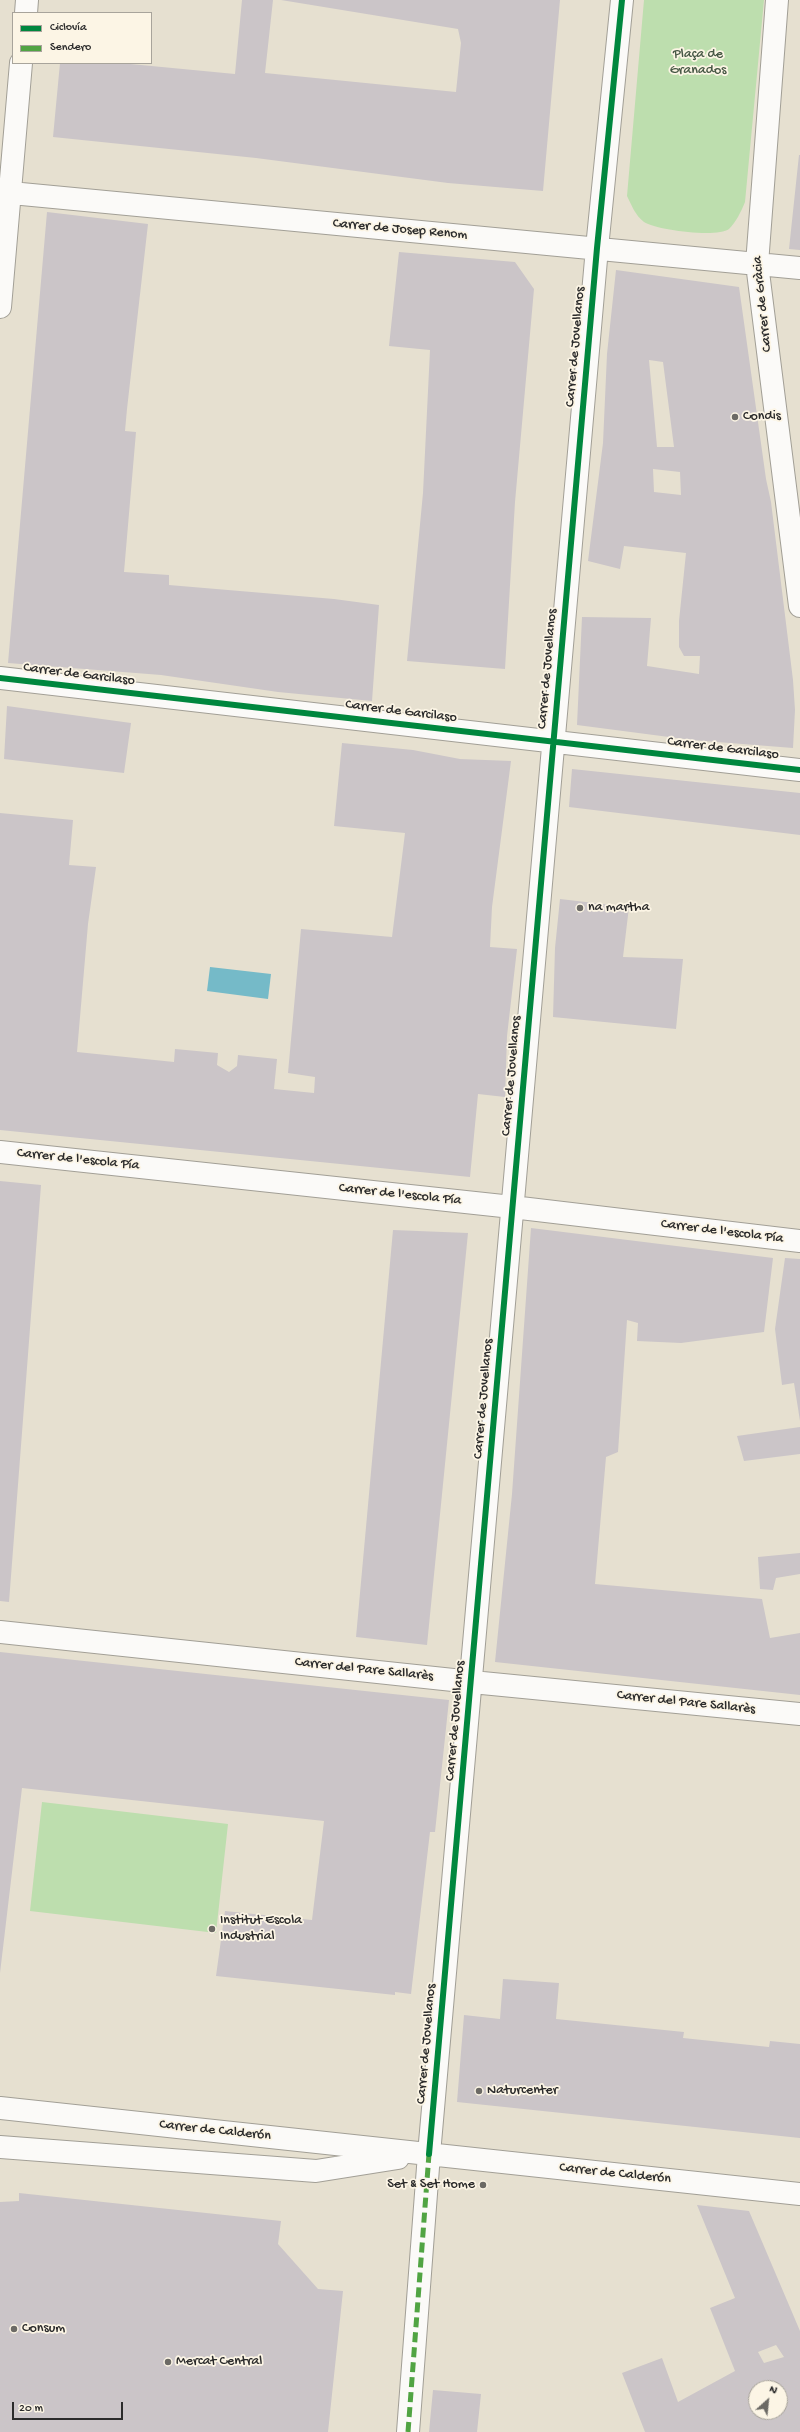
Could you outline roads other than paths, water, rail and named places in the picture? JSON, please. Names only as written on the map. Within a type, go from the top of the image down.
[{"type":"street","points":[[26,12],[27,0]]},
{"type":"street","name":"Carrer de Jovellanos","points":[[408,2432],[429,2154],[472,1682],[512,1207],[597,248],[622,0]]},
{"type":"street","name":"Carrer de Gràcia","points":[[777,0],[757,264],[800,606]]},
{"type":"street","points":[[0,307],[5,193],[21,64]]},
{"type":"street","name":"Carrer de Josep Renom","points":[[5,193],[800,268]]},
{"type":"street","name":"Carrer de Garcilaso","points":[[0,678],[800,770]]},
{"type":"street","name":"Carrer de l'escola Pía","points":[[0,1152],[512,1207],[800,1241]]},
{"type":"street","name":"Carrer del Pare Sallarès","points":[[0,1632],[472,1682],[800,1714]]},
{"type":"street","name":"Carrer de Calderón","points":[[0,2108],[800,2194]]},
{"type":"street","name":"Carrer de Calderón","points":[[0,2147],[316,2171],[429,2154]]},
{"type":"water","points":[[210,967],[271,974],[268,999],[207,991]]},
{"type":"place","name":"Condis","points":[[735,417]]},
{"type":"place","name":"na martha","points":[[580,908]]},
{"type":"place","name":"Institut Escola Industrial","points":[[212,1929]]},
{"type":"place","name":"Naturcenter","points":[[479,2091]]},
{"type":"place","name":"Set & Set Home","points":[[483,2185]]},
{"type":"place","name":"Consum","points":[[14,2329]]},
{"type":"place","name":"Mercat Central","points":[[168,2362]]},
{"type":"park label","name":"Plaça de Granados","points":[[698,64]]}]
